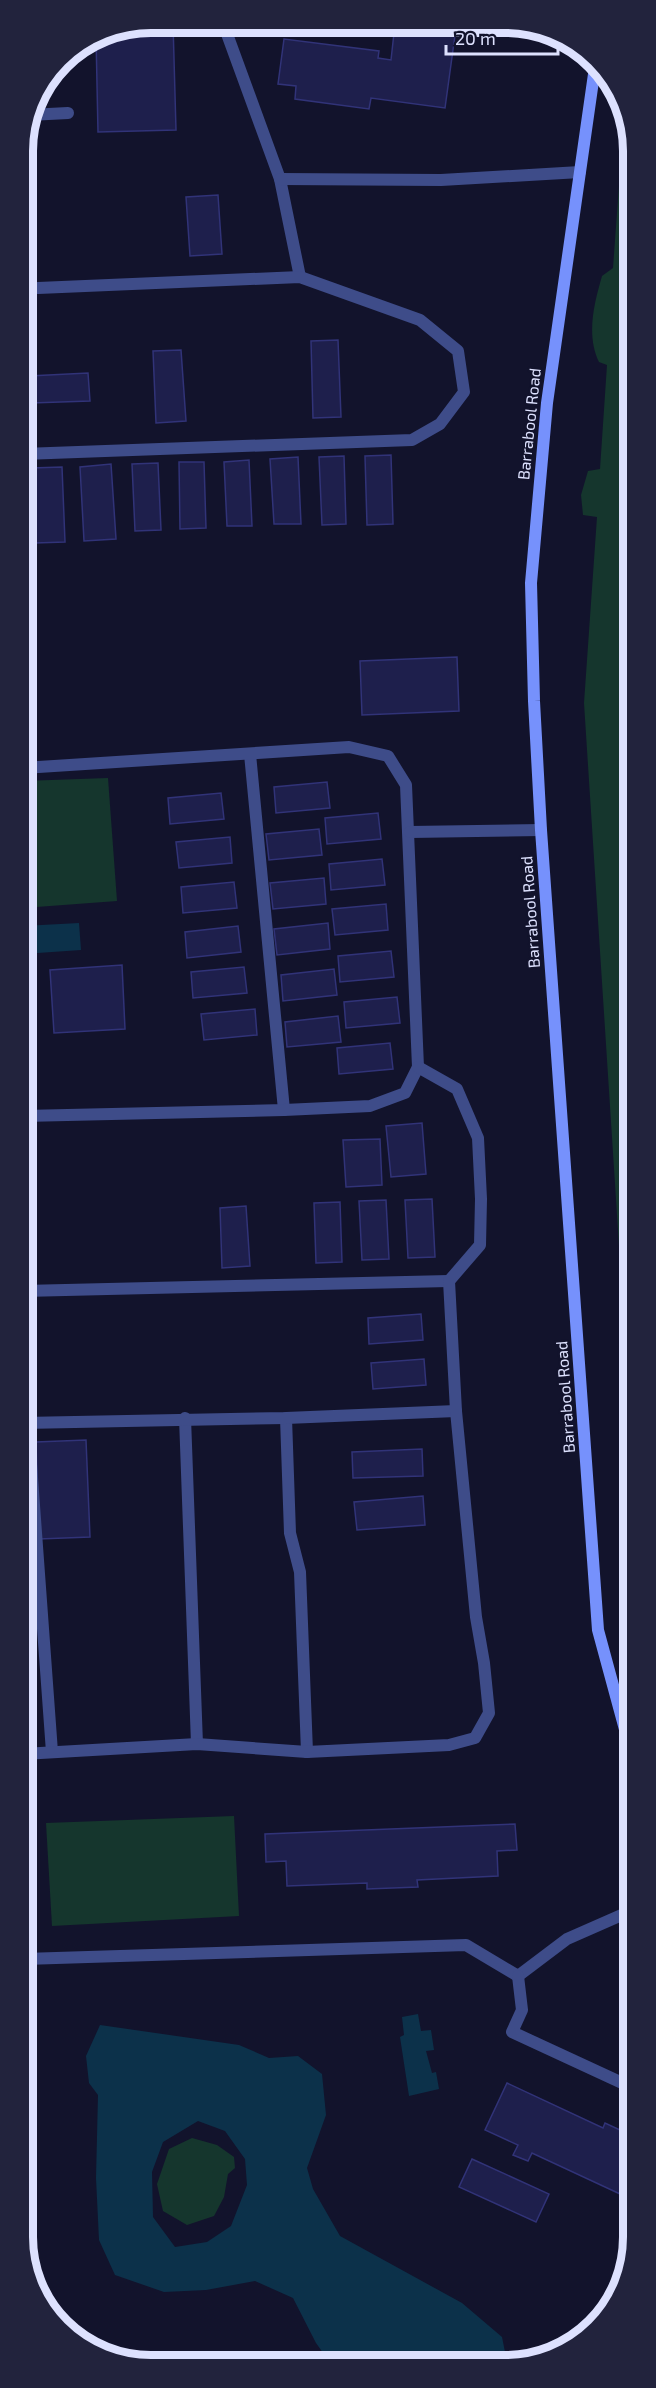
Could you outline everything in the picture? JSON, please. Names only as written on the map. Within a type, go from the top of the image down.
[{"type":"street","name":"Barrabool Road","points":[[594,74],[547,403],[531,583],[541,830],[598,1630],[623,1722]]},
{"type":"lane","points":[[227,33],[280,178],[300,277]]},
{"type":"lane","points":[[39,114],[68,113]]},
{"type":"lane","points":[[280,178],[441,180],[580,172]]},
{"type":"lane","points":[[33,454],[412,440],[440,424],[464,392],[458,351],[420,320],[300,277],[38,288]]},
{"type":"lane","points":[[33,767],[349,747],[388,756],[406,785],[410,832],[418,1067],[405,1094],[370,1106],[33,1116]]},
{"type":"lane","points":[[250,754],[284,1110]]},
{"type":"lane","points":[[410,832],[541,830]]},
{"type":"lane","points":[[33,1753],[197,1744],[307,1752],[449,1745],[475,1738],[489,1713],[476,1617],[456,1411],[449,1281],[480,1245],[481,1199],[478,1138],[457,1089],[418,1067]]},
{"type":"lane","points":[[33,1291],[449,1281]]},
{"type":"lane","points":[[33,1423],[185,1418],[286,1418],[456,1411]]},
{"type":"lane","points":[[185,1418],[197,1744]]},
{"type":"lane","points":[[286,1418],[290,1533],[300,1572],[307,1752]]},
{"type":"lane","points":[[33,1512],[52,1752]]},
{"type":"lane","points":[[518,1976],[567,1939],[623,1914]]},
{"type":"lane","points":[[33,1959],[466,1945],[518,1976]]},
{"type":"lane","points":[[518,1976],[522,2010],[512,2032],[623,2083]]},
{"type":"green space","points":[[622,140],[623,1308],[584,703],[597,517],[583,515],[581,495],[588,471],[600,469],[607,365],[599,362],[592,330],[596,297],[602,276],[613,268]]},
{"type":"green space","points":[[108,778],[117,901],[33,907],[33,781]]},
{"type":"green space","points":[[234,1816],[239,1916],[52,1926],[46,1823]]},
{"type":"green space","points":[[192,2138],[217,2145],[234,2157],[235,2168],[228,2174],[224,2197],[214,2216],[187,2225],[163,2211],[157,2184],[169,2149]]},
{"type":"water","points":[[79,923],[81,950],[33,953],[33,925]]},
{"type":"water","points":[[418,2014],[421,2031],[431,2030],[434,2050],[426,2051],[432,2073],[436,2072],[439,2089],[409,2096],[400,2037],[404,2035],[402,2017]]},
{"type":"water","points":[[100,2025],[239,2045],[269,2058],[298,2056],[322,2074],[326,2115],[307,2168],[313,2189],[340,2236],[462,2303],[502,2337],[506,2355],[325,2355],[293,2298],[255,2281],[206,2290],[164,2292],[115,2275],[99,2240],[96,2178],[98,2095],[89,2083],[86,2056]],"holes":[[[198,2121],[225,2131],[245,2159],[247,2185],[231,2226],[207,2242],[175,2247],[153,2217],[152,2172],[163,2142]]]},
{"type":"building","points":[[173,33],[176,130],[98,132],[96,47],[128,35]]},
{"type":"building","points":[[394,33],[455,33],[445,108],[371,98],[369,109],[295,99],[296,86],[278,84],[284,39],[379,51],[378,58],[391,60]]},
{"type":"building","points":[[218,195],[222,254],[190,256],[186,197]]},
{"type":"building","points":[[338,340],[341,417],[313,418],[311,341]]},
{"type":"building","points":[[181,350],[186,421],[156,423],[153,351]]},
{"type":"building","points":[[88,373],[90,401],[33,403],[33,376]]},
{"type":"building","points":[[391,455],[393,524],[367,525],[365,456]]},
{"type":"building","points":[[344,456],[346,524],[322,525],[319,457]]},
{"type":"building","points":[[298,457],[301,524],[274,524],[270,459]]},
{"type":"building","points":[[249,460],[252,526],[227,526],[224,462]]},
{"type":"building","points":[[179,462],[204,462],[206,528],[180,529]]},
{"type":"building","points":[[158,463],[161,530],[135,531],[132,464]]},
{"type":"building","points":[[111,464],[116,539],[84,541],[80,467]]},
{"type":"building","points":[[62,467],[65,542],[35,543],[33,468]]},
{"type":"building","points":[[457,657],[459,711],[362,715],[360,661]]},
{"type":"building","points":[[327,782],[330,808],[276,813],[274,787]]},
{"type":"building","points":[[221,793],[224,819],[170,824],[168,798]]},
{"type":"building","points":[[378,813],[381,839],[327,844],[325,818]]},
{"type":"building","points":[[319,829],[322,855],[269,860],[266,834]]},
{"type":"building","points":[[230,837],[232,863],[179,868],[176,842]]},
{"type":"building","points":[[382,859],[385,885],[331,890],[329,864]]},
{"type":"building","points":[[324,878],[326,904],[273,909],[270,883]]},
{"type":"building","points":[[234,882],[237,908],[183,913],[181,887]]},
{"type":"building","points":[[386,904],[388,930],[335,935],[332,909]]},
{"type":"building","points":[[328,923],[330,949],[277,955],[274,929]]},
{"type":"building","points":[[238,926],[241,952],[187,958],[185,932]]},
{"type":"building","points":[[391,951],[394,977],[340,982],[338,956]]},
{"type":"building","points":[[122,965],[125,1029],[54,1033],[50,970]]},
{"type":"building","points":[[244,967],[247,993],[193,998],[191,972]]},
{"type":"building","points":[[334,969],[337,995],[283,1001],[281,975]]},
{"type":"building","points":[[397,997],[400,1023],[346,1028],[344,1002]]},
{"type":"building","points":[[255,1009],[257,1035],[204,1040],[201,1014]]},
{"type":"building","points":[[338,1016],[341,1042],[287,1047],[285,1022]]},
{"type":"building","points":[[390,1043],[393,1069],[339,1074],[337,1048]]},
{"type":"building","points":[[422,1123],[426,1174],[391,1177],[386,1126]]},
{"type":"building","points":[[380,1139],[382,1185],[346,1187],[343,1140]]},
{"type":"building","points":[[432,1199],[435,1257],[408,1258],[405,1200]]},
{"type":"building","points":[[386,1200],[389,1259],[362,1260],[359,1201]]},
{"type":"building","points":[[340,1202],[342,1262],[316,1263],[314,1203]]},
{"type":"building","points":[[246,1206],[250,1266],[222,1268],[220,1208]]},
{"type":"building","points":[[421,1314],[423,1340],[369,1344],[368,1318]]},
{"type":"building","points":[[424,1359],[426,1385],[373,1389],[371,1363]]},
{"type":"building","points":[[86,1440],[90,1537],[39,1539],[36,1442]]},
{"type":"building","points":[[422,1449],[423,1476],[353,1478],[352,1452]]},
{"type":"building","points":[[423,1496],[425,1525],[357,1530],[354,1502]]},
{"type":"building","points":[[515,1824],[517,1850],[497,1851],[498,1876],[417,1880],[418,1887],[367,1889],[367,1883],[287,1886],[286,1861],[266,1862],[265,1834]]},
{"type":"building","points":[[507,2083],[603,2128],[605,2123],[623,2131],[623,2195],[532,2153],[528,2161],[513,2155],[518,2145],[485,2130]]},
{"type":"building","points":[[472,2159],[549,2194],[536,2222],[459,2187]]}]
